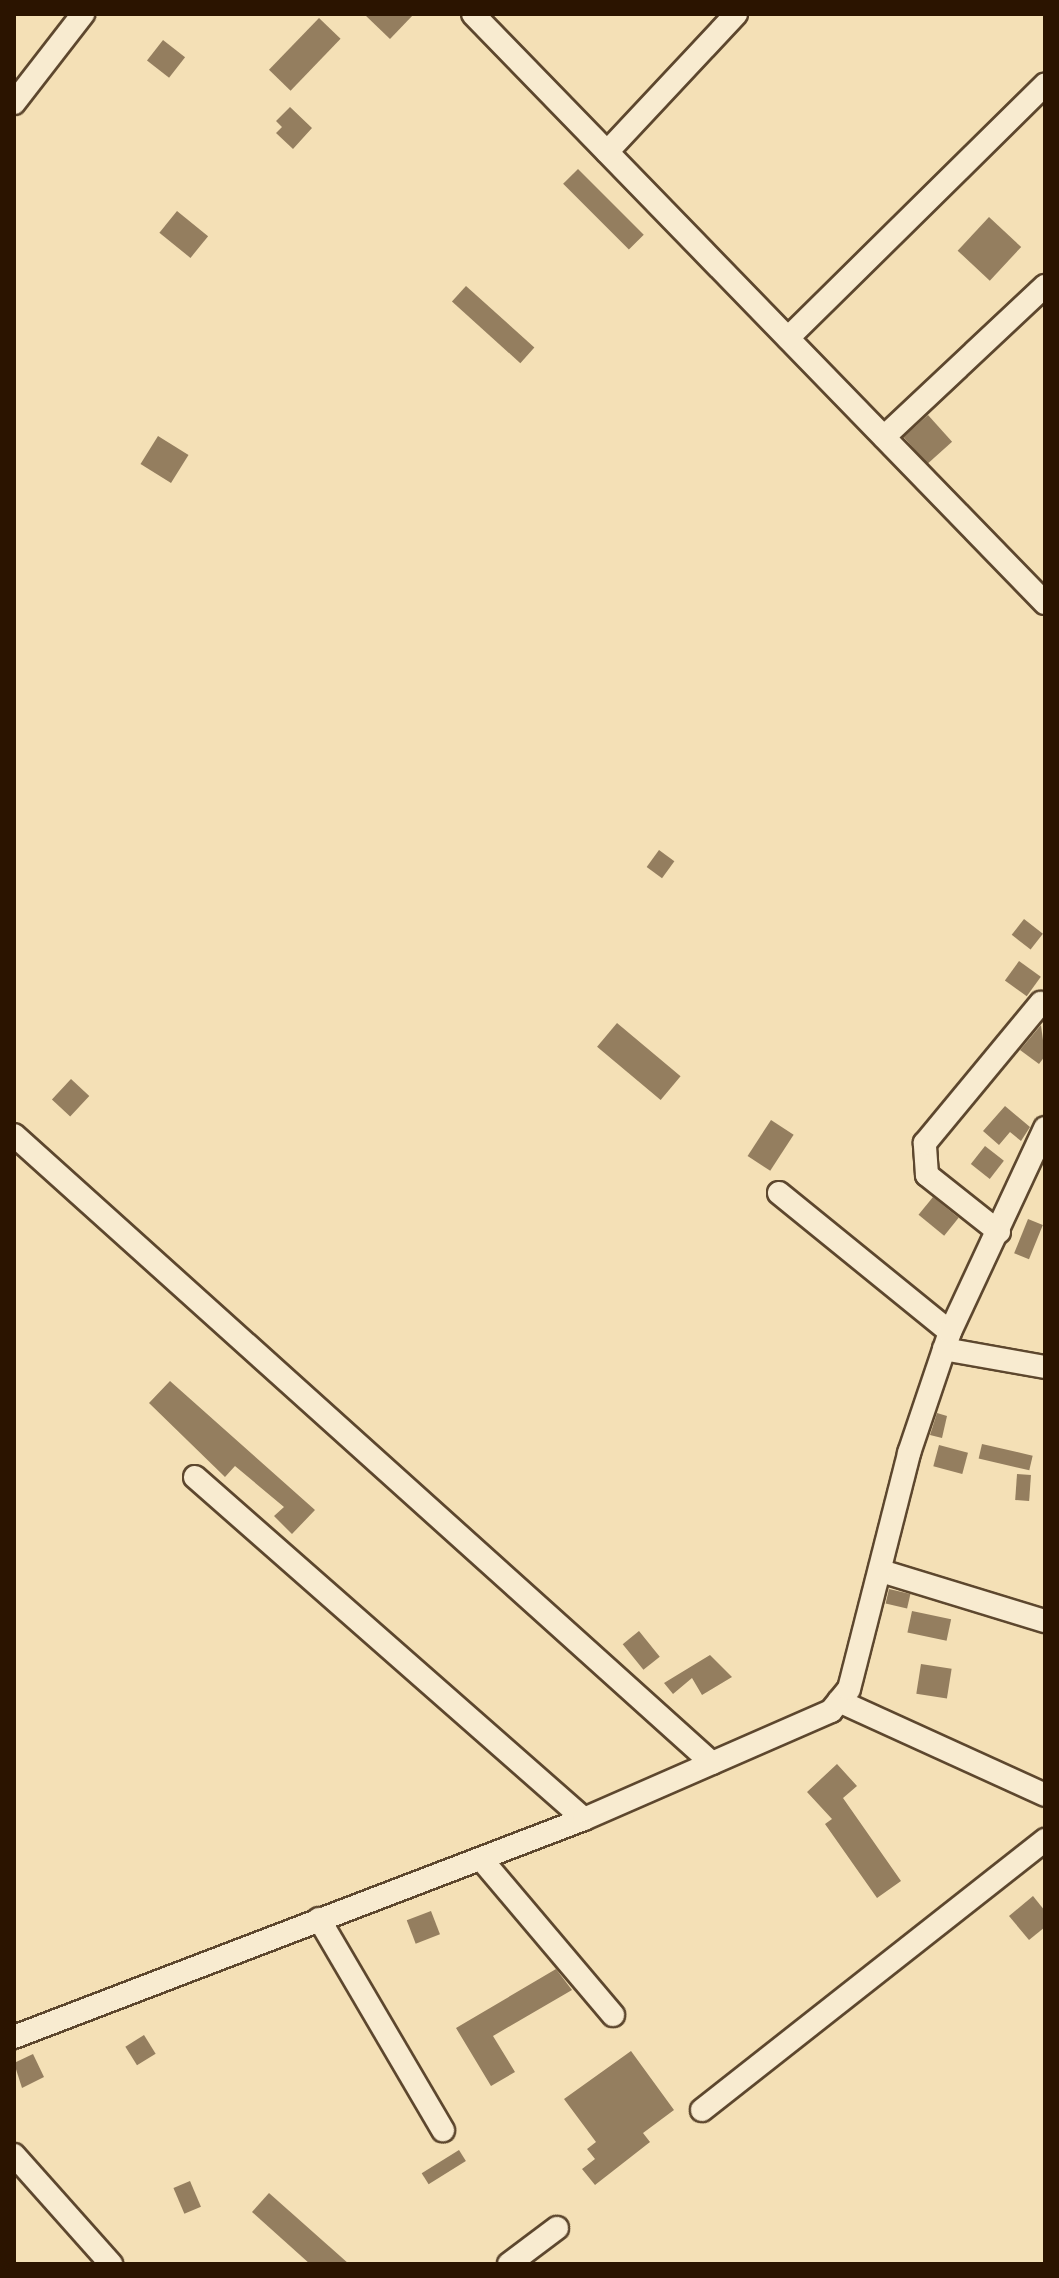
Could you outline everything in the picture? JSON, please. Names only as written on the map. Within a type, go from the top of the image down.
[{"type":"street","points":[[14,103],[83,14]]},
{"type":"street","points":[[473,14],[1045,603]]},
{"type":"street","points":[[607,152],[736,14]]},
{"type":"street","points":[[788,338],[1045,85]]},
{"type":"street","points":[[884,437],[1045,286]]},
{"type":"street","points":[[999,1232],[927,1175],[925,1143],[1041,1003]]},
{"type":"street","points":[[14,2037],[584,1819],[712,1763],[839,1701],[849,1689],[947,1340],[1045,1128]]},
{"type":"street","points":[[14,1135],[712,1763]]},
{"type":"street","points":[[779,1193],[947,1340],[1045,1367]]},
{"type":"street","points":[[195,1477],[584,1819]]},
{"type":"street","points":[[881,1571],[1045,1621]]},
{"type":"street","points":[[839,1701],[1045,1795]]},
{"type":"street","points":[[702,2110],[1045,1840]]},
{"type":"street","points":[[482,1860],[613,2015]]},
{"type":"street","points":[[319,1919],[443,2130]]},
{"type":"street","points":[[14,2155],[111,2264]]},
{"type":"street","points":[[509,2264],[557,2228]]},
{"type":"building","points":[[364,14],[414,14],[390,39]]},
{"type":"building","points":[[319,18],[341,39],[291,91],[269,70]]},
{"type":"building","points":[[163,40],[185,57],[169,78],[147,60]]},
{"type":"building","points":[[290,107],[312,128],[293,149],[276,133],[282,127],[276,121]]},
{"type":"building","points":[[578,169],[644,235],[629,250],[563,184]]},
{"type":"building","points":[[177,211],[208,236],[190,258],[159,233]]},
{"type":"building","points":[[989,217],[1021,247],[990,281],[958,251]]},
{"type":"building","points":[[466,286],[534,348],[520,363],[452,302]]},
{"type":"building","points":[[928,415],[952,442],[928,464],[903,437]]},
{"type":"building","points":[[158,436],[189,455],[171,483],[141,464]]},
{"type":"building","points":[[659,850],[674,861],[662,878],[647,867]]},
{"type":"building","points":[[1024,919],[1043,934],[1031,950],[1012,935]]},
{"type":"building","points":[[1019,961],[1041,977],[1027,996],[1005,980]]},
{"type":"building","points":[[617,1023],[681,1076],[661,1100],[597,1047]]},
{"type":"building","points":[[1041,1025],[1045,1056],[1039,1064],[1020,1050]]},
{"type":"building","points":[[71,1079],[89,1096],[70,1117],[52,1099]]},
{"type":"building","points":[[1005,1106],[1030,1127],[1021,1141],[1010,1132],[999,1145],[983,1131]]},
{"type":"building","points":[[771,1120],[794,1135],[770,1171],[748,1156]]},
{"type":"building","points":[[985,1146],[1004,1161],[990,1179],[971,1164]]},
{"type":"building","points":[[933,1197],[959,1218],[944,1236],[919,1215]]},
{"type":"building","points":[[1028,1219],[1043,1225],[1029,1259],[1014,1253]]},
{"type":"building","points":[[170,1381],[315,1510],[292,1534],[274,1516],[284,1507],[235,1466],[225,1477],[149,1403]]},
{"type":"building","points":[[937,1413],[947,1416],[942,1438],[930,1435]]},
{"type":"building","points":[[982,1444],[1033,1456],[1029,1470],[979,1459]]},
{"type":"building","points":[[939,1445],[968,1453],[962,1474],[933,1466]]},
{"type":"building","points":[[1017,1474],[1031,1475],[1029,1501],[1015,1500]]},
{"type":"building","points":[[889,1589],[910,1594],[907,1609],[886,1604]]},
{"type":"building","points":[[912,1611],[951,1619],[947,1641],[907,1633]]},
{"type":"building","points":[[639,1631],[660,1657],[643,1670],[623,1644]]},
{"type":"building","points":[[710,1655],[732,1677],[702,1695],[692,1678],[673,1694],[664,1683]]},
{"type":"building","points":[[921,1664],[952,1669],[947,1698],[916,1694]]},
{"type":"building","points":[[837,1764],[857,1786],[843,1798],[901,1881],[877,1898],[825,1824],[832,1819],[807,1792]]},
{"type":"building","points":[[1033,1896],[1045,1911],[1045,1927],[1029,1940],[1009,1916]]},
{"type":"building","points":[[431,1911],[440,1934],[416,1944],[407,1920]]},
{"type":"building","points":[[556,1969],[572,1990],[493,2036],[515,2072],[491,2086],[456,2028]]},
{"type":"building","points":[[144,2035],[156,2054],[137,2065],[125,2047]]},
{"type":"building","points":[[631,2051],[674,2110],[643,2133],[650,2142],[595,2185],[582,2169],[595,2159],[587,2149],[596,2142],[564,2099]]},
{"type":"building","points":[[33,2054],[44,2077],[22,2088],[14,2063]]},
{"type":"building","points":[[459,2150],[466,2161],[429,2184],[422,2173]]},
{"type":"building","points":[[190,2181],[201,2207],[184,2214],[173,2188]]},
{"type":"building","points":[[269,2193],[349,2264],[310,2264],[252,2212]]}]
